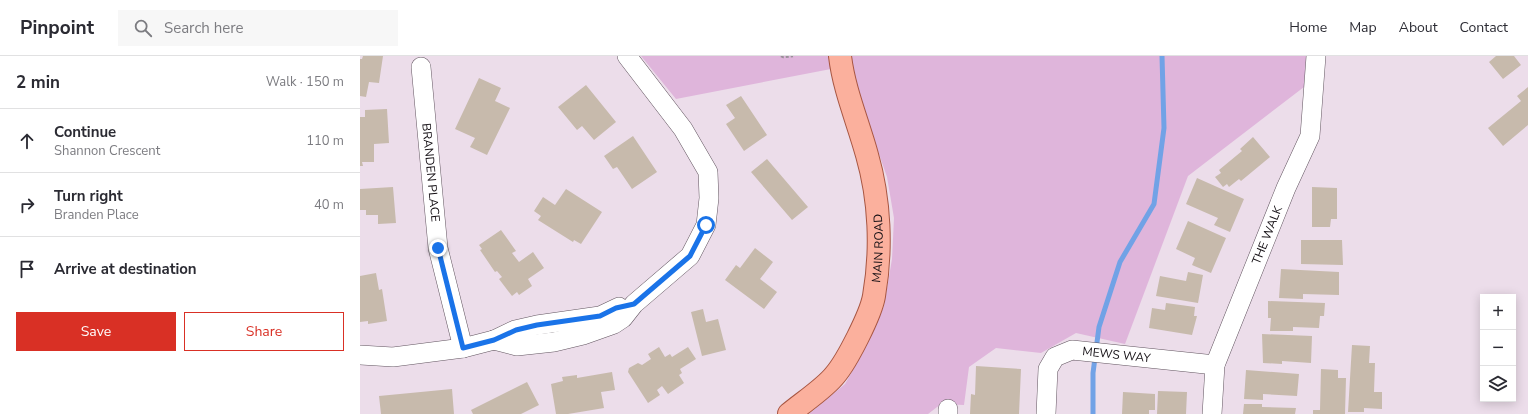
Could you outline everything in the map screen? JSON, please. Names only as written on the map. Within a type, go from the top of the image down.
[{"type":"main road","name":"MAIN ROAD","points":[[789,414],[835,375],[857,338],[874,298],[880,237],[875,191],[868,156],[842,73],[840,56]]},
{"type":"street","points":[[360,355],[393,357],[463,348],[494,340],[517,346],[554,342],[583,335],[614,324],[623,318],[634,304],[690,256],[706,225],[709,198],[708,172],[683,129],[627,56]]},
{"type":"street","name":"THE WALK","points":[[1212,414],[1215,366],[1286,188],[1310,136],[1316,56]]},
{"type":"street","name":"BRANDEN PLACE","points":[[421,67],[438,248],[463,348]]},
{"type":"street","name":"MEWS WAY","points":[[1046,414],[1048,369],[1055,357],[1072,350],[1215,366]]},
{"type":"path","points":[[781,56],[783,58],[793,56]]},
{"type":"shaded area","points":[[641,56],[830,56],[831,69],[676,99]]},
{"type":"shaded area","points":[[851,56],[1306,56],[1304,87],[1188,176],[1125,344],[1076,333],[1041,353],[996,348],[969,367],[964,405],[941,404],[928,414],[809,414],[845,384],[866,347],[884,306],[892,259],[894,218],[887,177],[857,91]]},
{"type":"building","points":[[363,56],[383,56],[379,83],[369,82],[366,97],[360,96],[360,59],[362,59]]},
{"type":"building","points":[[1496,56],[1514,56],[1521,65],[1503,79],[1489,62]]},
{"type":"building","points":[[479,78],[501,88],[495,101],[510,108],[487,155],[470,147],[475,138],[455,129]]},
{"type":"building","points":[[586,85],[616,122],[594,140],[582,126],[577,130],[558,107]]},
{"type":"building","points":[[1528,87],[1528,125],[1503,146],[1488,128],[1521,101],[1517,96]]},
{"type":"building","points":[[741,96],[767,135],[744,151],[726,124],[735,118],[726,105]]},
{"type":"building","points":[[387,109],[389,143],[374,144],[374,162],[362,162],[363,166],[360,166],[360,117],[365,117],[365,110]]},
{"type":"building","points":[[633,136],[657,172],[632,189],[617,167],[613,169],[604,156]]},
{"type":"building","points":[[1253,137],[1270,157],[1241,181],[1239,179],[1229,187],[1227,184],[1223,187],[1215,177],[1221,173],[1219,170],[1242,151],[1240,149]]},
{"type":"building","points":[[767,159],[808,207],[792,220],[751,172]]},
{"type":"building","points":[[1197,178],[1244,199],[1230,232],[1214,225],[1218,218],[1186,204]]},
{"type":"building","points":[[393,187],[396,223],[378,224],[378,215],[366,215],[366,210],[360,210],[360,189]]},
{"type":"building","points":[[1312,187],[1337,188],[1337,219],[1331,219],[1330,227],[1312,227]]},
{"type":"building","points":[[566,189],[602,212],[581,244],[574,240],[573,242],[538,220],[541,216],[534,211],[543,197],[555,205]]},
{"type":"building","points":[[1188,221],[1226,238],[1211,273],[1192,265],[1195,258],[1176,249]]},
{"type":"building","points":[[501,230],[516,251],[512,253],[519,262],[533,252],[544,268],[528,279],[532,286],[519,295],[517,292],[512,296],[499,279],[502,277],[497,271],[495,272],[480,250],[482,249],[479,245]]},
{"type":"building","points":[[1301,240],[1342,240],[1343,265],[1301,264]]},
{"type":"building","points":[[755,248],[773,262],[760,279],[777,292],[764,309],[725,280],[736,265],[740,268]]},
{"type":"building","points":[[1281,269],[1339,272],[1339,295],[1303,294],[1303,299],[1279,298]]},
{"type":"building","points":[[1188,272],[1203,275],[1198,303],[1156,296],[1160,276],[1186,281]]},
{"type":"building","points":[[376,273],[379,290],[382,289],[387,321],[368,324],[368,321],[360,322],[360,276]]},
{"type":"building","points":[[1268,301],[1325,303],[1324,316],[1320,316],[1319,328],[1293,327],[1293,331],[1270,331],[1271,318],[1268,318]]},
{"type":"building","points":[[1166,303],[1195,307],[1194,316],[1197,316],[1192,335],[1149,328],[1152,308],[1165,310]]},
{"type":"building","points":[[703,309],[706,322],[718,319],[726,350],[702,356],[691,312]]},
{"type":"building","points":[[1262,334],[1312,336],[1311,363],[1282,361],[1282,364],[1263,363]]},
{"type":"building","points":[[1352,345],[1370,346],[1369,363],[1375,363],[1374,392],[1382,392],[1382,409],[1364,408],[1364,412],[1348,412]]},
{"type":"building","points":[[659,347],[665,357],[670,354],[672,357],[688,347],[696,359],[680,369],[682,373],[679,375],[684,383],[668,394],[662,386],[657,390],[660,395],[648,403],[628,372],[629,368],[638,363],[642,365],[651,359],[648,354]]},
{"type":"building","points":[[976,366],[1021,369],[1019,414],[970,414],[971,394],[975,395]]},
{"type":"building","points":[[1321,369],[1338,370],[1338,378],[1346,378],[1345,414],[1313,414],[1313,410],[1320,410]]},
{"type":"building","points":[[1246,370],[1299,374],[1297,396],[1263,394],[1263,400],[1244,399]]},
{"type":"building","points":[[612,372],[615,390],[601,392],[604,408],[568,414],[556,414],[551,384],[563,381],[562,377],[577,375],[577,378]]},
{"type":"building","points":[[527,382],[539,405],[521,414],[473,414],[471,410]]},
{"type":"building","points":[[452,389],[454,414],[381,414],[379,396]]},
{"type":"building","points":[[1158,391],[1187,392],[1186,414],[1157,414]]},
{"type":"building","points":[[1123,392],[1155,394],[1155,410],[1149,410],[1149,414],[1122,414]]},
{"type":"building","points":[[1244,404],[1262,404],[1262,407],[1296,408],[1295,414],[1243,414]]},
{"type":"waterway","points":[[1093,414],[1093,373],[1099,327],[1120,262],[1154,204],[1164,128],[1162,56]]},
{"type":"route","points":[[438,248],[463,348],[494,340],[516,330],[537,325],[600,316],[616,308],[634,304],[690,256],[706,225]]}]
